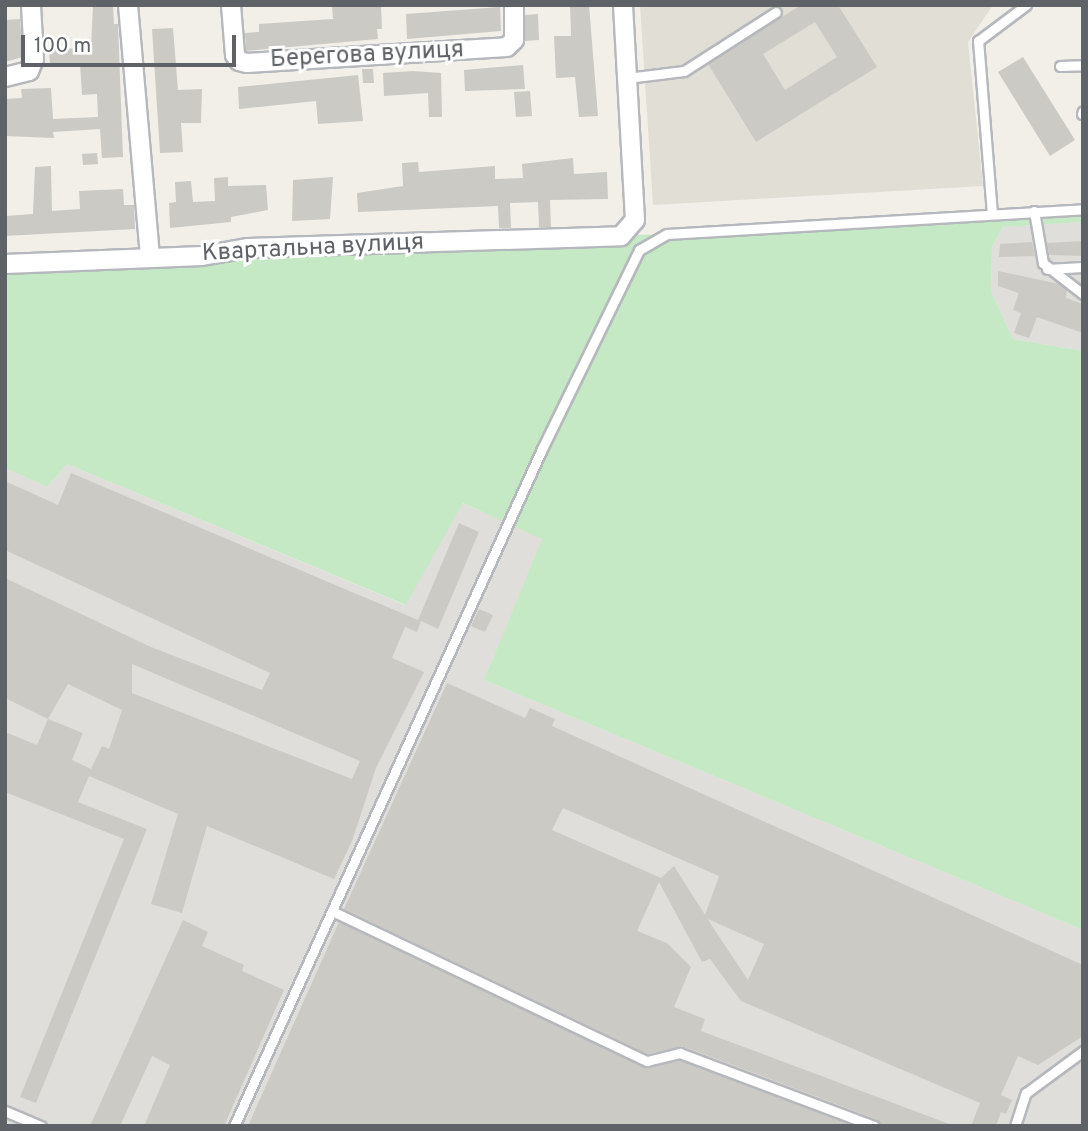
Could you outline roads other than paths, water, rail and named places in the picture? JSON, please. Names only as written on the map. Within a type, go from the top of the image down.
[{"type":"street","points":[[5,77],[29,71],[34,59],[31,5]]},
{"type":"street","points":[[128,5],[150,258]]},
{"type":"street","name":"Берегова вулиця","points":[[231,5],[235,55],[239,61],[247,62],[507,47],[514,40],[514,5]]},
{"type":"street","points":[[623,5],[627,78]]},
{"type":"street","name":"Квартальна вулиця","points":[[5,264],[150,258],[247,248],[621,236],[635,220],[627,78]]},
{"type":"lane","points":[[992,214],[978,41],[1026,5]]},
{"type":"lane","points":[[627,78],[684,71],[776,12]]},
{"type":"lane","points":[[1060,66],[1083,65]]},
{"type":"lane","points":[[234,1126],[541,451],[639,250],[667,234],[1083,209]]},
{"type":"lane","points":[[1034,211],[1048,269],[1083,294]]},
{"type":"lane","points":[[1048,269],[1083,267]]},
{"type":"lane","points":[[332,911],[647,1061],[680,1053],[874,1126]]},
{"type":"lane","points":[[1015,1126],[1026,1093],[1083,1051]]},
{"type":"lane","points":[[5,1111],[41,1126]]}]
